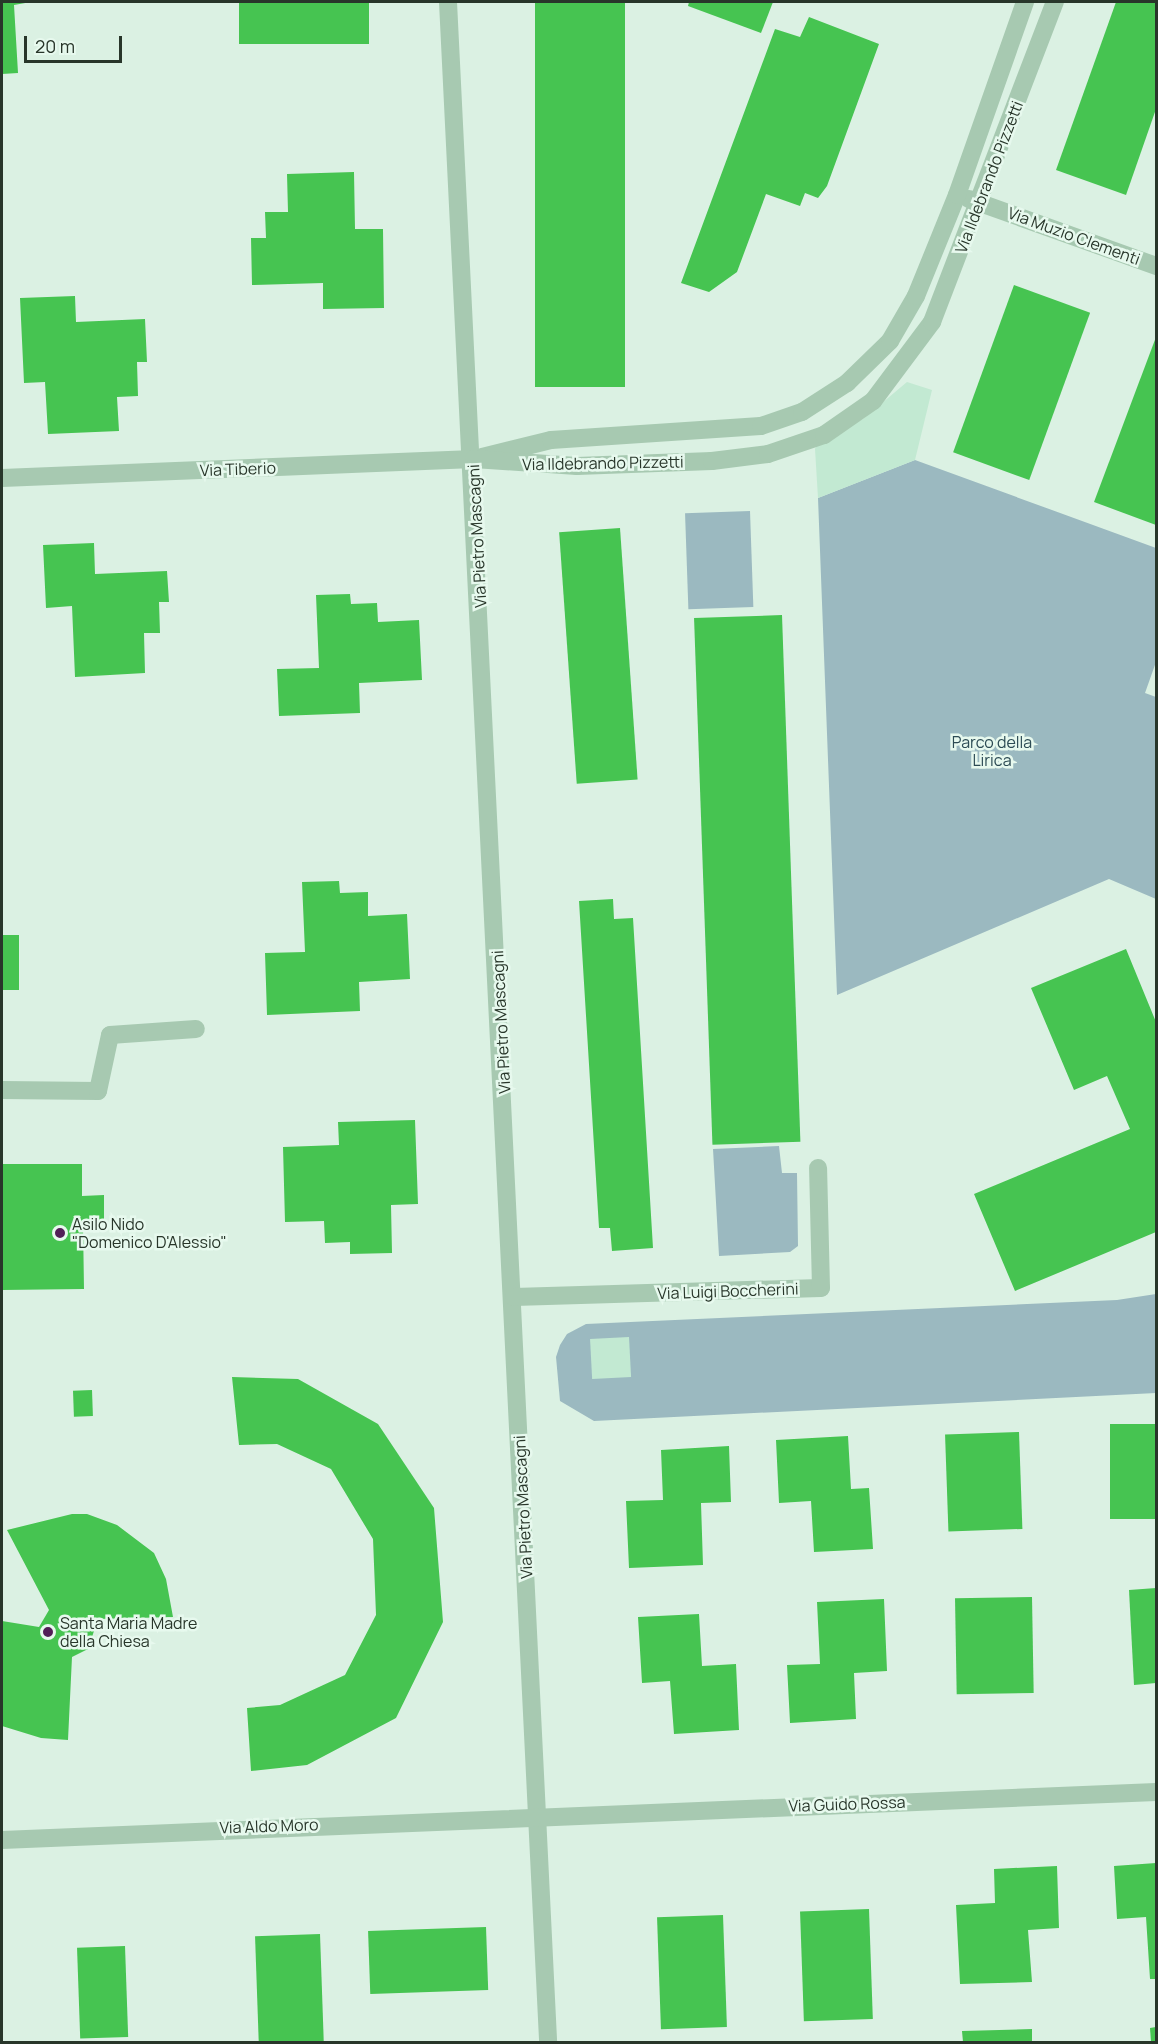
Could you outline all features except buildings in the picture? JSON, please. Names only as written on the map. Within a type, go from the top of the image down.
[{"type":"street","name":"Via Pietro Mascagni","points":[[448,2],[474,459],[548,2043]]},
{"type":"street","name":"Via Ildebrando Pizzetti","points":[[474,459],[551,440],[736,430],[802,412],[847,383],[890,341],[916,296],[957,195],[1025,2]]},
{"type":"street","name":"Via Ildebrando Pizzetti","points":[[474,459],[568,466],[712,461],[776,452],[824,435],[873,401],[921,342],[942,302],[1055,2]]},
{"type":"street","name":"Via Muzio Clementi","points":[[957,195],[1156,266]]},
{"type":"street","name":"Via Tiberio","points":[[2,478],[474,459]]},
{"type":"street","points":[[2,1090],[98,1091],[110,1035],[196,1029]]},
{"type":"street","name":"Via Luigi Boccherini","points":[[514,1297],[821,1288],[818,1168]]},
{"type":"street","name":"Via Guido Rossa","points":[[537,1816],[1156,1792]]},
{"type":"street","name":"Via Aldo Moro","points":[[2,1840],[537,1816]]},
{"type":"green space","name":"Parco della Lirica","points":[[915,460],[1156,548],[1156,662],[1145,693],[1156,697],[1156,899],[1109,879],[837,995],[818,498]]},
{"type":"green space","points":[[750,511],[753,607],[688,609],[685,513]]},
{"type":"green space","points":[[779,1146],[782,1173],[797,1173],[798,1246],[790,1252],[719,1256],[713,1149]]},
{"type":"green space","points":[[1156,1294],[1156,1393],[594,1421],[560,1401],[556,1357],[560,1345],[567,1334],[586,1324],[1117,1300]]},
{"type":"shaded area","points":[[907,382],[932,390],[915,460],[818,498],[815,449],[818,442],[863,419]]},
{"type":"shaded area","points":[[629,1337],[631,1377],[592,1379],[590,1339]]},
{"type":"place","name":"Asilo Nido \"Domenico D'Alessio\"","points":[[60,1233]]},
{"type":"place","name":"Santa Maria Madre della Chiesa","points":[[48,1632]]}]
